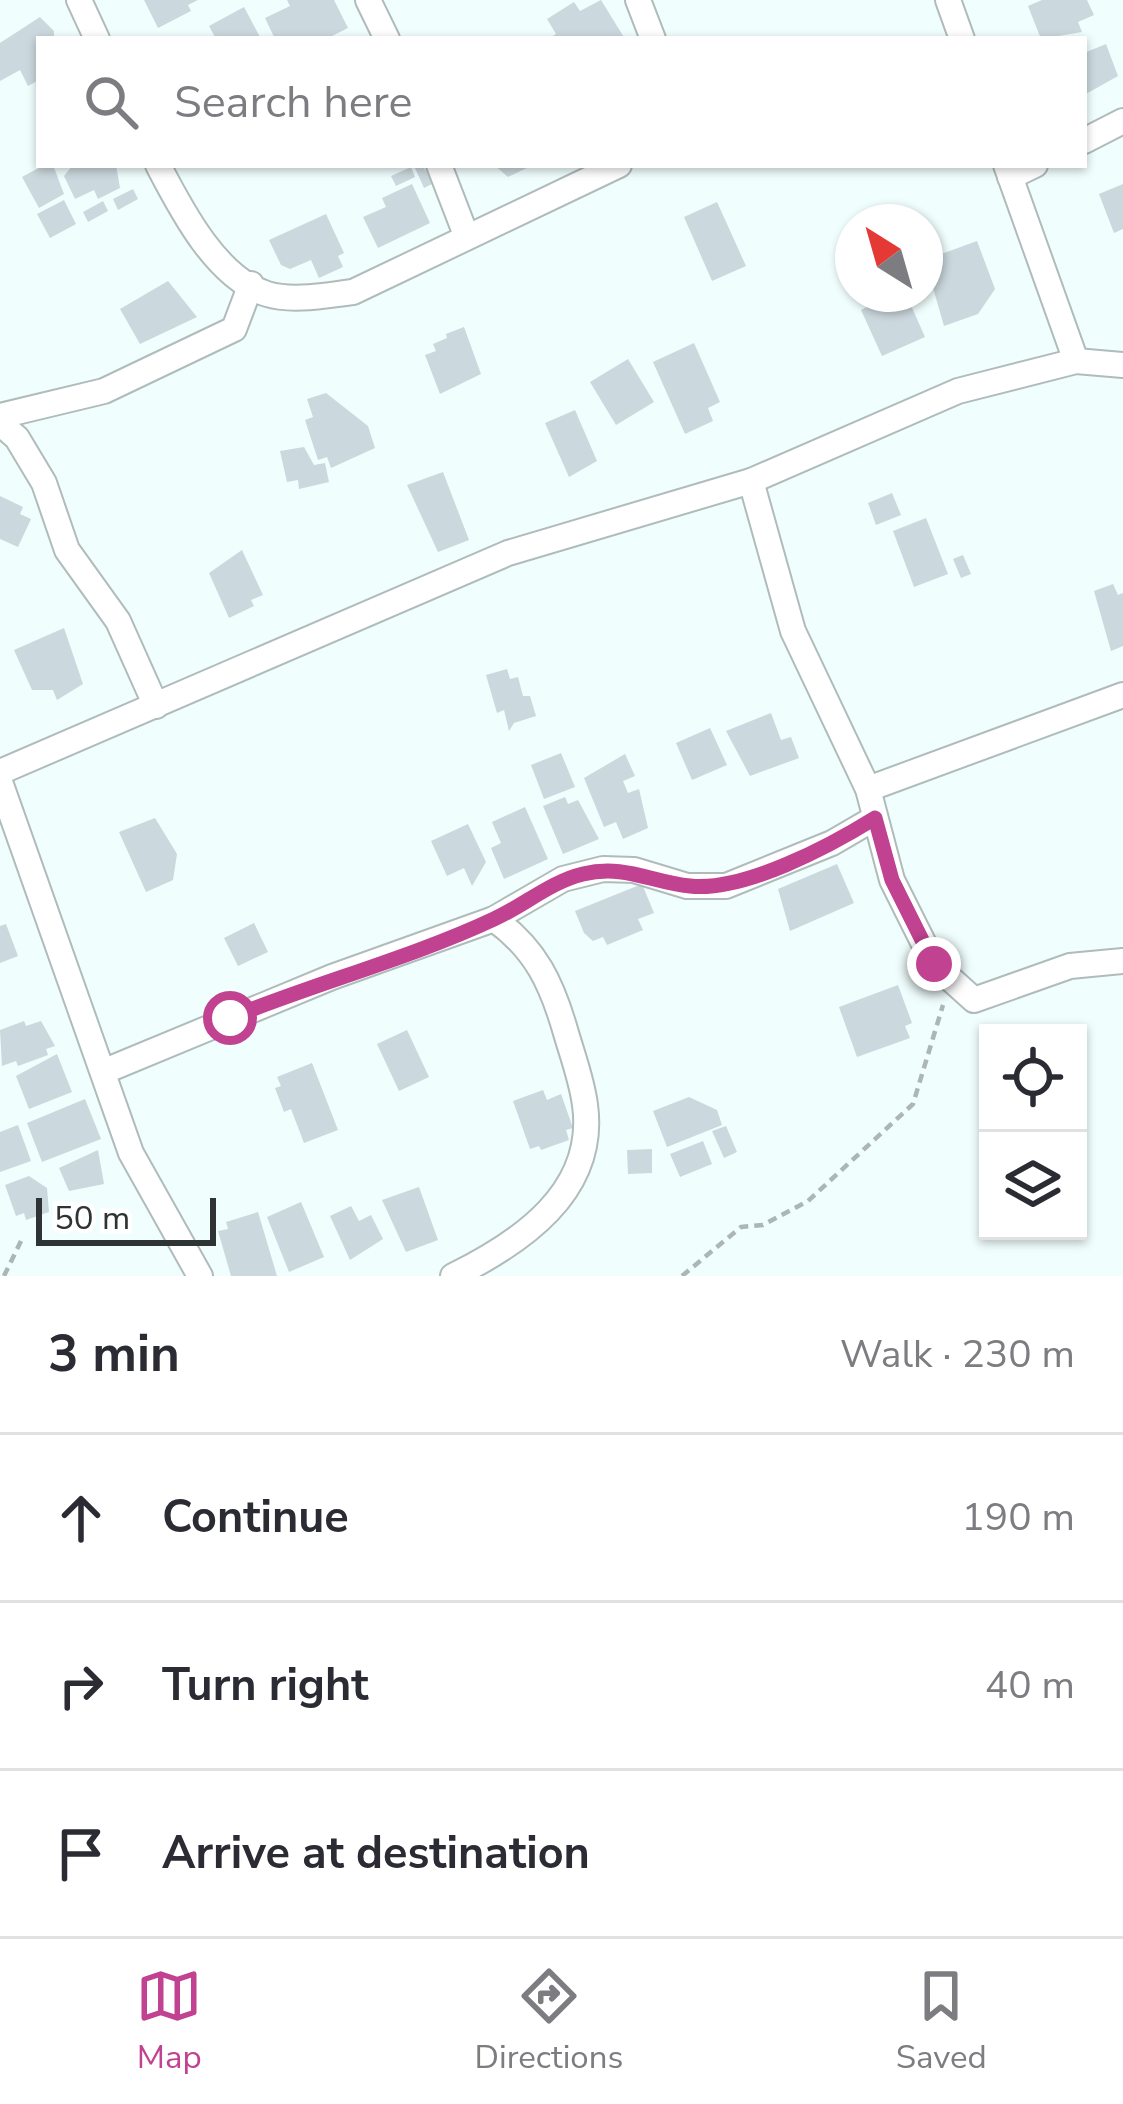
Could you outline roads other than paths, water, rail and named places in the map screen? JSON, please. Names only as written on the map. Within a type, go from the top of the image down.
[{"type":"street","points":[[79,0],[96,36]]},
{"type":"street","points":[[368,0],[386,36]]},
{"type":"street","points":[[638,0],[652,36]]},
{"type":"street","points":[[948,0],[961,36]]},
{"type":"street","points":[[1087,139],[1123,121]]},
{"type":"street","points":[[160,168],[201,237],[232,272],[267,294],[352,292],[612,168]]},
{"type":"street","points":[[440,168],[466,235]]},
{"type":"street","points":[[1008,171],[1076,361]]},
{"type":"street","points":[[156,706],[118,621],[67,550],[44,483],[17,438],[0,420],[104,391],[234,329],[251,284]]},
{"type":"street","points":[[0,772],[508,554],[751,482],[958,391],[1076,361],[1123,364]]},
{"type":"street","points":[[751,482],[793,631],[868,789],[892,880],[934,964],[974,1000],[1070,966],[1123,961]]},
{"type":"street","points":[[868,789],[1123,695]]},
{"type":"street","points":[[0,782],[131,1153],[200,1276]]},
{"type":"street","points":[[105,1071],[332,977],[494,919],[563,879],[603,869],[634,870],[687,886],[726,886],[832,843],[875,818]]},
{"type":"street","points":[[453,1276],[534,1229],[560,1199],[584,1145],[586,1107],[544,969],[524,940],[494,919]]}]
